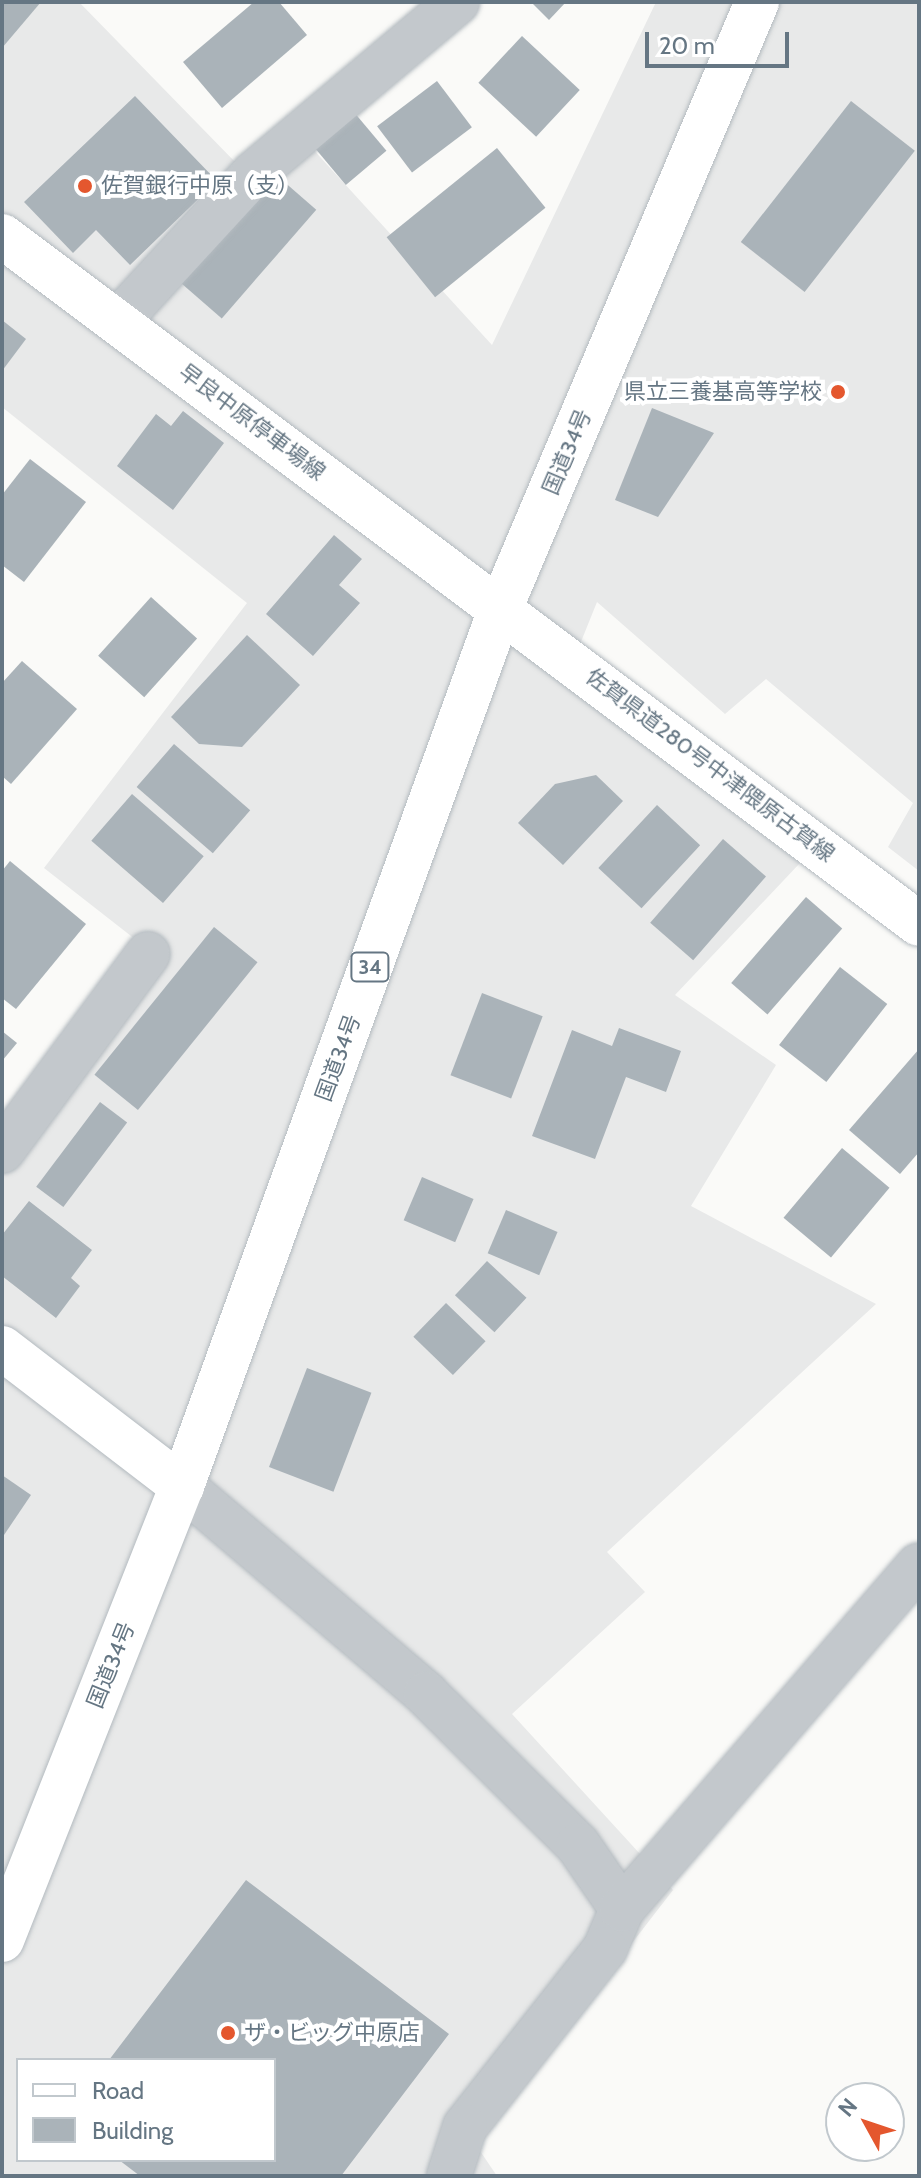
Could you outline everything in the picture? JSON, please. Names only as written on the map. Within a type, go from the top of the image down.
[{"type":"main road","name":"国道34号","points":[[2,1940],[182,1486],[501,607],[757,2]]},
{"type":"main road","name":"早良中原停車場線","points":[[2,236],[501,607]]},
{"type":"main road","name":"佐賀県道280号中津隈原古賀線","points":[[501,607],[919,924]]},
{"type":"main road","points":[[2,1348],[182,1486]]},
{"type":"street","points":[[117,322],[253,174],[457,2]]},
{"type":"street","points":[[2,1151],[148,954]]},
{"type":"street","points":[[182,1486],[426,1694],[578,1845],[622,1909]]},
{"type":"street","points":[[449,2176],[465,2127],[605,1949],[622,1909],[919,1565]]},
{"type":"shaded area","points":[[2,2],[79,2],[238,165],[289,123],[492,345],[656,2],[919,2],[919,871],[888,847],[913,803],[766,679],[725,714],[597,602],[564,684],[800,863],[675,995],[776,1065],[691,1206],[876,1304],[607,1552],[645,1592],[512,1714],[673,1890],[476,2145],[497,2176],[2,2176],[2,1146],[140,943],[44,868],[247,603],[2,407]]},
{"type":"building","points":[[2,2],[41,2],[2,48]]},
{"type":"building","points":[[254,2],[279,2],[307,35],[222,108],[183,62]]},
{"type":"building","points":[[531,2],[566,2],[549,20]]},
{"type":"building","points":[[522,36],[580,90],[536,137],[478,83]]},
{"type":"building","points":[[437,81],[472,127],[412,172],[377,126]]},
{"type":"building","points":[[135,96],[217,181],[130,265],[96,230],[73,253],[24,202]]},
{"type":"building","points":[[851,101],[915,151],[805,292],[741,242]]},
{"type":"building","points":[[353,111],[386,151],[346,185],[312,145]]},
{"type":"building","points":[[497,148],[545,208],[435,297],[387,237]]},
{"type":"building","points":[[274,173],[316,210],[222,318],[180,282]]},
{"type":"building","points":[[2,320],[26,339],[2,371]]},
{"type":"building","points":[[652,408],[714,433],[658,517],[615,500]]},
{"type":"building","points":[[183,411],[224,443],[173,510],[117,466],[156,414],[171,426]]},
{"type":"building","points":[[30,459],[86,502],[24,582],[2,565],[2,495]]},
{"type":"building","points":[[334,535],[362,559],[339,585],[360,603],[313,656],[266,614]]},
{"type":"building","points":[[151,597],[197,638],[144,697],[98,656]]},
{"type":"building","points":[[247,635],[300,685],[242,747],[199,744],[171,717]]},
{"type":"building","points":[[22,661],[77,709],[11,784],[2,776],[2,683]]},
{"type":"building","points":[[174,744],[250,810],[213,853],[137,787]]},
{"type":"building","points":[[596,775],[623,801],[563,865],[518,823],[555,784]]},
{"type":"building","points":[[132,794],[204,856],[163,903],[91,841]]},
{"type":"building","points":[[657,805],[700,845],[641,908],[598,868]]},
{"type":"building","points":[[723,839],[766,876],[693,960],[650,923]]},
{"type":"building","points":[[10,861],[86,924],[16,1009],[2,998],[2,871]]},
{"type":"building","points":[[806,897],[842,928],[767,1015],[731,983]]},
{"type":"building","points":[[214,927],[258,962],[138,1110],[94,1075]]},
{"type":"building","points":[[840,967],[887,1004],[826,1082],[779,1045]]},
{"type":"building","points":[[482,993],[543,1016],[511,1098],[450,1075]]},
{"type":"building","points":[[619,1028],[681,1051],[666,1092],[626,1077],[595,1159],[532,1136],[572,1030],[612,1046]]},
{"type":"building","points":[[2,1031],[17,1043],[2,1061]]},
{"type":"building","points":[[919,1049],[919,1152],[900,1174],[849,1130]]},
{"type":"building","points":[[100,1102],[127,1122],[63,1207],[36,1187]]},
{"type":"building","points":[[842,1148],[889,1188],[831,1258],[784,1218]]},
{"type":"building","points":[[422,1177],[474,1199],[455,1242],[404,1220]]},
{"type":"building","points":[[29,1201],[92,1250],[71,1278],[80,1286],[56,1318],[2,1276],[2,1235]]},
{"type":"building","points":[[506,1210],[558,1232],[539,1275],[488,1253]]},
{"type":"building","points":[[487,1261],[526,1298],[494,1332],[455,1295]]},
{"type":"building","points":[[446,1303],[486,1341],[453,1375],[413,1337]]},
{"type":"building","points":[[307,1368],[371,1393],[333,1492],[269,1467]]},
{"type":"building","points":[[2,1475],[31,1495],[2,1538]]},
{"type":"building","points":[[246,1880],[449,2034],[341,2176],[140,2176],[122,2162],[276,2162],[276,2058],[111,2058]]},
{"type":"place","name":"佐賀銀行中原（支）","points":[[85,186]]},
{"type":"place","name":"県立三養基高等学校","points":[[838,392]]},
{"type":"place","name":"ザ・ビッグ中原店","points":[[228,2033]]}]
